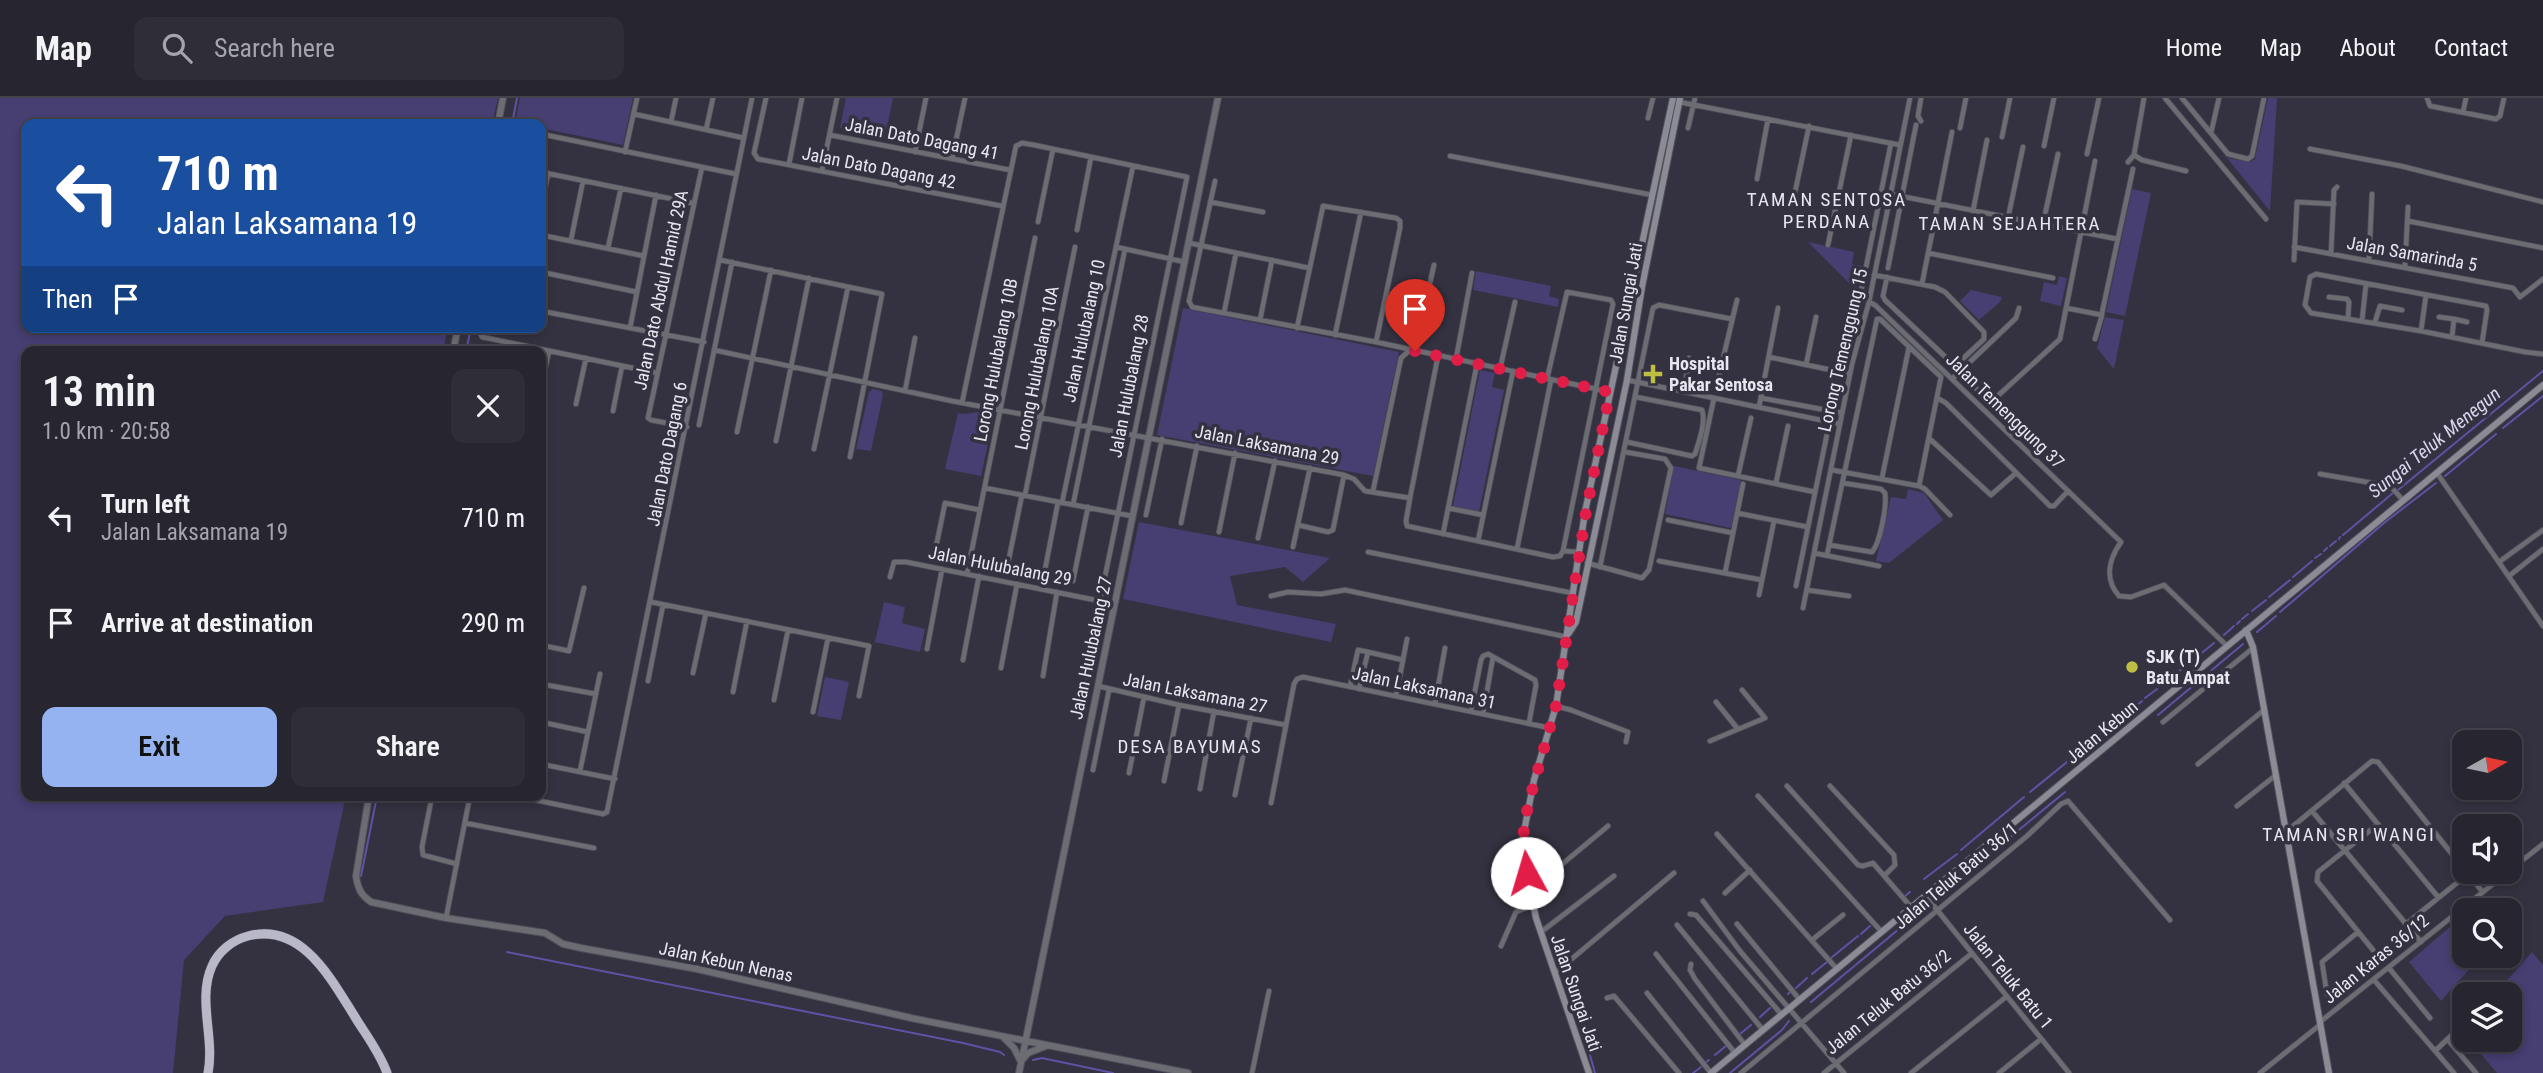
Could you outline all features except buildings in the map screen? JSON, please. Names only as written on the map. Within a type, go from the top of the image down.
[{"type":"highway","points":[[208,1073],[208,976],[218,956],[233,942],[254,934],[276,934],[308,951],[334,983],[387,1073]]},
{"type":"main road","name":"Jalan Sungai Jati","points":[[1589,1073],[1533,905],[1524,850],[1525,822],[1534,780],[1556,706],[1591,483],[1678,99]]},
{"type":"main road","name":"Jalan Sungai Jati","points":[[1568,636],[1576,622],[1627,380],[1678,99]]},
{"type":"main road","name":"Jalan Kebun","points":[[1711,1073],[2246,630],[2337,559],[2403,499],[2543,385]]},
{"type":"main road","points":[[1610,394],[1608,419],[1611,421],[1614,421],[1623,398]]},
{"type":"main road","points":[[1591,483],[1600,457],[1604,455],[1605,487]]},
{"type":"main road","points":[[2246,630],[2253,647],[2265,710],[2329,1073]]},
{"type":"street","points":[[499,119],[503,98]]},
{"type":"street","points":[[625,152],[637,98]]},
{"type":"street","points":[[671,122],[676,98]]},
{"type":"street","points":[[706,130],[713,98]]},
{"type":"street","name":"Jalan Dato Dagang 6","points":[[541,801],[606,814],[752,98]]},
{"type":"street","name":"Jalan Dato Dagang 42","points":[[766,98],[754,153],[758,159],[1002,206]]},
{"type":"street","points":[[789,164],[802,98]]},
{"type":"street","points":[[822,171],[837,98]]},
{"type":"street","points":[[915,152],[926,98]]},
{"type":"street","points":[[952,159],[965,98]]},
{"type":"street","name":"Jalan Hulubalang 27","points":[[1019,1073],[1218,98]]},
{"type":"street","points":[[1648,118],[1653,98]]},
{"type":"street","points":[[1688,128],[1695,98]]},
{"type":"street","name":"Lorong Temenggung 15","points":[[1803,608],[1857,340],[1874,275],[1910,98]]},
{"type":"street","points":[[1888,268],[1919,123],[1921,98]]},
{"type":"street","points":[[1960,128],[1966,98]]},
{"type":"street","points":[[2002,137],[2010,98]]},
{"type":"street","points":[[2045,145],[2054,98]]},
{"type":"street","points":[[2087,154],[2099,98]]},
{"type":"street","points":[[2128,162],[2134,155],[2144,98]]},
{"type":"street","points":[[2165,98],[2266,219]]},
{"type":"street","points":[[2182,98],[2228,154],[2250,159],[2264,98]]},
{"type":"street","points":[[2211,134],[2219,98]]},
{"type":"street","points":[[2427,98],[2430,106],[2496,119],[2500,116],[2504,98]]},
{"type":"street","points":[[2463,112],[2466,98]]},
{"type":"street","points":[[1678,99],[1693,105],[1900,145]]},
{"type":"street","points":[[634,114],[744,138]]},
{"type":"street","points":[[1757,179],[1768,119]]},
{"type":"street","points":[[1794,197],[1809,127]]},
{"type":"street","points":[[1922,284],[1952,132]]},
{"type":"street","points":[[546,135],[736,174]]},
{"type":"street","name":"Jalan Dato Dagang 41","points":[[830,135],[1010,170]]},
{"type":"street","points":[[1828,245],[1851,135]]},
{"type":"street","points":[[1973,211],[1987,140]]},
{"type":"street","points":[[1861,292],[1891,143]]},
{"type":"street","points":[[962,403],[1016,146],[1019,144],[1053,149],[1133,166]]},
{"type":"street","points":[[2008,218],[2023,147]]},
{"type":"street","points":[[1038,222],[1053,149]]},
{"type":"street","points":[[2310,149],[2401,166],[2543,202]]},
{"type":"street","points":[[2043,225],[2058,154]]},
{"type":"street","points":[[2134,155],[2142,160],[2186,171]]},
{"type":"street","points":[[1450,156],[1654,196]]},
{"type":"street","points":[[1076,230],[1091,157]]},
{"type":"street","points":[[1886,278],[1883,296],[1885,300],[1990,403],[2060,339],[2095,160]]},
{"type":"street","name":"Jalan Hulubalang 28","points":[[1085,684],[1187,177],[1133,166]]},
{"type":"street","name":"Jalan Hulubalang 10","points":[[1044,575],[1133,166]]},
{"type":"street","name":"Jalan Dato Abdul Hamid 29A","points":[[687,427],[648,418],[692,203],[702,167]]},
{"type":"street","points":[[2095,339],[2133,169]]},
{"type":"street","points":[[546,184],[548,173],[692,203]]},
{"type":"street","points":[[571,240],[583,181]]},
{"type":"street","points":[[1214,181],[1190,305],[1192,307],[1376,342],[1610,394]]},
{"type":"street","points":[[2331,254],[2337,187]]},
{"type":"street","points":[[608,248],[621,188]]},
{"type":"street","points":[[1890,194],[2117,239]]},
{"type":"street","points":[[2369,260],[2372,194]]},
{"type":"street","points":[[630,328],[656,195]]},
{"type":"street","points":[[1210,202],[1263,212]]},
{"type":"street","points":[[2294,260],[2297,202],[2334,204]]},
{"type":"street","points":[[1297,328],[1321,209],[1326,205],[1396,218],[1399,221],[1376,342]]},
{"type":"street","points":[[2405,266],[2408,207]]},
{"type":"street","points":[[1335,335],[1361,212]]},
{"type":"street","points":[[2408,221],[2543,248]]},
{"type":"street","points":[[546,236],[644,256]]},
{"type":"street","name":"Lorong Hulubalang 10B","points":[[967,574],[1035,239]]},
{"type":"street","points":[[1189,243],[1309,268]]},
{"type":"street","name":"Lorong Hulubalang 10A","points":[[1007,568],[1041,418],[1075,247]]},
{"type":"street","points":[[1116,247],[1185,261]]},
{"type":"street","name":"Jalan Samarinda 5","points":[[2294,247],[2513,288],[2520,297],[2543,279]]},
{"type":"street","name":"Jalan Hulubalang 10","points":[[1073,505],[1125,248]]},
{"type":"street","points":[[1224,313],[1236,253]]},
{"type":"street","points":[[1928,253],[2053,278]]},
{"type":"street","points":[[720,260],[882,294],[850,457]]},
{"type":"street","points":[[1260,320],[1272,260]]},
{"type":"street","points":[[699,425],[732,262]]},
{"type":"street","points":[[1373,491],[1401,358],[1412,350],[1434,265]]},
{"type":"street","points":[[737,432],[771,270]]},
{"type":"street","points":[[546,273],[637,292]]},
{"type":"street","points":[[1456,359],[1472,274]]},
{"type":"street","points":[[2482,343],[2486,306],[2316,274],[2310,277],[2305,305],[2306,310],[2311,313],[2375,322],[2525,352],[2543,354]]},
{"type":"street","points":[[1874,275],[1935,287],[1945,292],[1984,332],[1984,339],[1955,366]]},
{"type":"street","points":[[776,441],[809,278]]},
{"type":"street","points":[[2362,321],[2366,284]]},
{"type":"street","points":[[814,449],[848,287]]},
{"type":"street","points":[[1438,356],[1407,526],[1553,557],[1560,556],[1614,304],[1611,300],[1567,292],[1517,549]]},
{"type":"street","points":[[2421,331],[2426,295]]},
{"type":"street","points":[[2329,296],[2347,299],[2347,319]]},
{"type":"street","points":[[1717,384],[1737,300]]},
{"type":"street","points":[[1500,369],[1515,302]]},
{"type":"street","name":"Jalan Temenggung 37","points":[[1868,302],[1875,305],[2120,542],[2114,552],[2110,569],[2111,585],[2119,596],[2131,597],[2164,585],[2227,646]]},
{"type":"street","points":[[1600,567],[1653,308],[1659,305],[1732,319]]},
{"type":"street","points":[[2375,322],[2380,306],[2402,310]]},
{"type":"street","points":[[1952,379],[2016,318],[2019,308]]},
{"type":"street","points":[[2066,308],[2102,314]]},
{"type":"street","points":[[1759,407],[1778,309]]},
{"type":"street","points":[[546,312],[704,342]]},
{"type":"street","points":[[1806,365],[1815,317]]},
{"type":"street","points":[[2439,317],[2468,322]]},
{"type":"street","points":[[1827,555],[1875,320],[1880,319],[1940,375],[1942,380],[1919,486]]},
{"type":"street","points":[[2452,337],[2454,319]]},
{"type":"street","points":[[480,333],[527,346]]},
{"type":"street","points":[[905,391],[915,338]]},
{"type":"street","points":[[1840,372],[1846,338]]},
{"type":"street","points":[[1882,478],[1909,347]]},
{"type":"street","name":"Jalan Laksamana 29","points":[[714,350],[962,403],[1344,475],[1354,479],[1361,489],[1410,498]]},
{"type":"street","points":[[546,362],[548,351],[657,373]]},
{"type":"street","points":[[1769,357],[1850,374]]},
{"type":"street","points":[[576,404],[586,358]]},
{"type":"street","points":[[1684,392],[1689,358]]},
{"type":"street","points":[[1443,534],[1478,364]]},
{"type":"street","points":[[613,411],[622,366]]},
{"type":"street","points":[[1478,541],[1513,372]]},
{"type":"street","points":[[1627,380],[1840,424]]},
{"type":"street","points":[[1627,442],[1692,456],[1695,454],[1704,415],[1702,410],[1636,397]]},
{"type":"street","points":[[1714,398],[1699,468],[1815,492]]},
{"type":"street","points":[[1761,398],[1842,413]]},
{"type":"street","points":[[1938,399],[1946,403],[2050,506],[2054,506],[2068,491]]},
{"type":"street","points":[[1738,476],[1751,418]]},
{"type":"street","points":[[1776,484],[1788,426]]},
{"type":"street","points":[[1796,586],[1827,434]]},
{"type":"street","points":[[1146,516],[1162,439]]},
{"type":"street","points":[[1930,439],[1991,495],[2016,473]]},
{"type":"street","points":[[1181,523],[1197,446]]},
{"type":"street","points":[[1587,563],[1642,578],[1649,570],[1671,468],[1665,459],[1625,452]]},
{"type":"street","points":[[1219,532],[1236,453]]},
{"type":"street","points":[[1258,538],[1275,461]]},
{"type":"street","points":[[1293,547],[1310,468]]},
{"type":"street","points":[[1832,470],[1919,486],[1926,489],[1950,515]]},
{"type":"street","points":[[2437,472],[2502,559],[2543,626]]},
{"type":"street","points":[[2320,474],[2390,486],[2403,499]]},
{"type":"street","points":[[1298,525],[1328,532],[1333,530],[1344,475]]},
{"type":"street","points":[[1829,545],[1872,552],[1880,532],[1886,502],[1885,493],[1881,489],[1843,483]]},
{"type":"street","points":[[1725,573],[1743,484]]},
{"type":"street","points":[[985,488],[1132,516]]},
{"type":"street","points":[[935,552],[945,503],[981,510]]},
{"type":"street","points":[[1073,581],[1088,508]]},
{"type":"street","points":[[1448,508],[1483,515]]},
{"type":"street","points":[[1737,513],[1808,527]]},
{"type":"street","points":[[1668,520],[1733,533]]},
{"type":"street","points":[[1759,595],[1774,521]]},
{"type":"street","points":[[2502,559],[2543,530]]},
{"type":"street","points":[[2512,574],[2543,549]]},
{"type":"street","points":[[1563,551],[1579,552]]},
{"type":"street","points":[[1368,552],[1572,593]]},
{"type":"street","points":[[1814,553],[1879,566]]},
{"type":"street","name":"Jalan Hulubalang 29","points":[[890,577],[897,561],[1115,604]]},
{"type":"street","points":[[1659,561],[1762,580]]},
{"type":"street","points":[[927,649],[942,569]]},
{"type":"street","points":[[963,660],[979,576]]},
{"type":"street","points":[[1001,668],[1017,584]]},
{"type":"street","points":[[546,646],[569,651],[583,588]]},
{"type":"street","points":[[1271,596],[1288,592],[1321,594],[1345,590],[1568,636]]},
{"type":"street","points":[[1807,590],[1849,596]]},
{"type":"street","points":[[1043,676],[1057,592]]},
{"type":"street","points":[[651,602],[869,646],[859,696]]},
{"type":"street","points":[[648,681],[663,604]]},
{"type":"street","points":[[693,673],[706,613]]},
{"type":"street","points":[[733,692],[747,621]]},
{"type":"street","points":[[774,700],[788,629]]},
{"type":"street","points":[[813,712],[828,638]]},
{"type":"street","points":[[1396,696],[1407,639]]},
{"type":"street","points":[[2163,722],[2253,647]]},
{"type":"street","points":[[1435,704],[1445,648]]},
{"type":"street","points":[[1350,687],[1358,650],[1403,660]]},
{"type":"street","points":[[1359,689],[1368,652]]},
{"type":"street","points":[[1471,711],[1481,660],[1488,654],[1535,680],[1528,723]]},
{"type":"street","points":[[1483,714],[1493,657]]},
{"type":"street","points":[[580,771],[600,674]]},
{"type":"street","name":"Jalan Laksamana 31","points":[[1286,725],[1294,684],[1297,679],[1303,677],[1551,728]]},
{"type":"street","points":[[546,685],[596,694]]},
{"type":"street","name":"Jalan Laksamana 27","points":[[1098,686],[1179,705],[1286,725]]},
{"type":"street","points":[[1093,770],[1109,690]]},
{"type":"street","points":[[1710,741],[1765,718],[1742,690]]},
{"type":"street","points":[[1129,773],[1144,697]]},
{"type":"street","points":[[1716,702],[1737,728]]},
{"type":"street","points":[[1164,781],[1179,705]]},
{"type":"street","points":[[1556,706],[1628,732],[1626,742]]},
{"type":"street","points":[[2198,764],[2265,710]]},
{"type":"street","points":[[1200,789],[1214,711]]},
{"type":"street","points":[[1235,795],[1251,718]]},
{"type":"street","points":[[546,724],[588,732]]},
{"type":"street","points":[[1271,803],[1286,725]]},
{"type":"street","points":[[2286,832],[2372,761],[2378,762],[2452,854]]},
{"type":"street","points":[[546,765],[615,779]]},
{"type":"street","points":[[2237,806],[2276,775]]},
{"type":"street","points":[[2344,783],[2438,897]]},
{"type":"street","points":[[1787,786],[1858,865],[1873,863],[1911,907]]},
{"type":"street","points":[[1829,786],[1894,855],[1895,865],[1885,874]]},
{"type":"street","points":[[1758,796],[1881,931]]},
{"type":"street","name":"Jalan Kebun Nenas","points":[[368,801],[356,876],[362,895],[371,902],[446,918],[545,933],[580,948],[697,969],[1188,1073]]},
{"type":"street","points":[[431,801],[422,847],[423,855],[457,864]]},
{"type":"street","points":[[446,918],[469,801]]},
{"type":"street","name":"Jalan Teluk Batu 36/1","points":[[1741,1073],[2061,804],[2068,801],[2170,920]]},
{"type":"street","points":[[2312,811],[2421,942]]},
{"type":"street","points":[[465,823],[594,848]]},
{"type":"street","points":[[2358,932],[2322,962],[2327,994],[2333,998],[2378,958],[2358,932],[2317,881],[2318,872],[2378,824]]},
{"type":"street","points":[[1530,891],[1608,827]]},
{"type":"street","points":[[1717,834],[1837,968]]},
{"type":"street","name":"Jalan Karas 36/12","points":[[2522,861],[2543,844]]},
{"type":"street","points":[[1725,893],[1750,870]]},
{"type":"street","points":[[1555,973],[1674,873]]},
{"type":"street","points":[[1541,932],[1614,876]]},
{"type":"street","points":[[2406,924],[2452,884]]},
{"type":"street","points":[[2476,884],[2482,891]]},
{"type":"street","name":"Jalan Karas 36/12","points":[[2260,1073],[2491,884]]},
{"type":"street","name":"Jalan Teluk Batu 1","points":[[1925,895],[2069,1073]]},
{"type":"street","points":[[1703,901],[1740,951],[1844,1073]]},
{"type":"street","points":[[1501,946],[1516,912],[1533,905]]},
{"type":"street","points":[[1690,914],[1696,915],[1723,944],[1782,1015]]},
{"type":"street","points":[[1812,940],[1843,915]]},
{"type":"street","points":[[1737,924],[1800,1000]]},
{"type":"street","points":[[1677,925],[1763,1030]]},
{"type":"street","points":[[1656,954],[1735,1053]]},
{"type":"street","name":"Jalan Teluk Batu 36/2","points":[[1824,1073],[1971,954]]},
{"type":"street","points":[[1691,964],[1690,970],[1695,979],[1745,1045]]},
{"type":"street","points":[[2389,968],[2430,1018]]},
{"type":"street","points":[[2374,980],[2454,1073]]},
{"type":"street","points":[[1252,1073],[1269,991]]},
{"type":"street","points":[[1647,993],[1711,1073]]},
{"type":"street","points":[[1607,998],[1614,996],[1679,1073]]},
{"type":"street","points":[[1910,1073],[2006,997]]},
{"type":"street","points":[[1000,1035],[1022,1059],[1028,1053],[1048,1045]]},
{"type":"street","points":[[2435,1051],[2452,1036]]},
{"type":"street","points":[[1999,1073],[2041,1039]]},
{"type":"street","points":[[2448,1040],[2476,1073]]},
{"type":"shaded area","points":[[0,98],[498,98],[493,119],[21,119],[21,333],[447,333],[444,346],[21,346],[21,801],[345,801],[323,902],[225,916],[184,960],[173,1073],[0,1073]]},
{"type":"shaded area","points":[[520,98],[633,98],[623,145],[546,129],[546,119],[516,119]]},
{"type":"shaded area","points":[[846,98],[893,98],[885,137],[840,128]]},
{"type":"shaded area","points":[[2268,98],[2277,98],[2270,211],[2227,158],[2250,162],[2255,159]]},
{"type":"shaded area","points":[[2132,189],[2151,193],[2125,316],[2106,312]]},
{"type":"shaded area","points":[[1808,242],[1854,252],[1852,264],[1862,266],[1856,290]]},
{"type":"shaded area","points":[[1476,271],[1551,286],[1549,296],[1559,299],[1558,307],[1473,290]]},
{"type":"shaded area","points":[[2059,276],[2067,278],[2061,306],[2040,301],[2044,282],[2057,285]]},
{"type":"shaded area","points":[[1971,290],[2002,297],[2000,302],[1979,320],[1960,301]]},
{"type":"shaded area","points":[[1183,308],[1399,352],[1373,476],[1157,435]]},
{"type":"shaded area","points":[[2105,317],[2124,320],[2114,369],[2097,348]]},
{"type":"shaded area","points":[[1480,370],[1495,373],[1492,387],[1504,390],[1479,512],[1453,506]]},
{"type":"shaded area","points":[[873,389],[882,391],[883,395],[871,451],[856,449],[869,392]]},
{"type":"shaded area","points":[[978,412],[994,415],[981,476],[945,469],[958,413]]},
{"type":"shaded area","points":[[1674,466],[1741,480],[1731,528],[1665,514]]},
{"type":"shaded area","points":[[1908,489],[1924,493],[1943,520],[1889,563],[1876,561],[1891,497],[1906,499]]},
{"type":"shaded area","points":[[1139,522],[1330,558],[1303,582],[1285,567],[1230,576],[1237,605],[1336,624],[1331,642],[1123,599]]},
{"type":"shaded area","points":[[884,602],[905,607],[902,623],[925,629],[920,652],[875,642]]},
{"type":"shaded area","points":[[825,677],[849,682],[841,720],[817,716]]},
{"type":"shaded area","points":[[2452,925],[2452,968],[2470,968],[2458,982],[2452,982],[2452,989],[2441,1001],[2409,962]]},
{"type":"shaded area","points":[[2532,952],[2543,965],[2543,1073],[2497,1073],[2479,1052],[2522,1052],[2522,982],[2506,982],[2518,968],[2522,968],[2522,963]]},
{"type":"waterway","points":[[513,119],[517,98]]},
{"type":"waterway","points":[[467,346],[470,333]]},
{"type":"waterway","name":"Sungai Teluk Menegun","points":[[2398,490],[2543,371]]},
{"type":"waterway","points":[[2503,428],[2543,396]]},
{"type":"waterway","points":[[2445,476],[2496,434]]},
{"type":"waterway","points":[[2280,612],[2384,523],[2436,483]]},
{"type":"waterway","name":"Sungai Teluk Menegun","points":[[2343,535],[2393,493]]},
{"type":"waterway","name":"Sungai Teluk Menegun","points":[[2330,546],[2336,541]]},
{"type":"waterway","name":"Sungai Teluk Menegun","points":[[2324,551],[2327,548]]},
{"type":"waterway","name":"Sungai Teluk Menegun","points":[[2315,558],[2321,554]]},
{"type":"waterway","name":"Sungai Teluk Menegun","points":[[2293,577],[2312,561]]},
{"type":"waterway","name":"Sungai Teluk Menegun","points":[[2269,597],[2290,580]]},
{"type":"waterway","name":"Sungai Teluk Menegun","points":[[2252,611],[2266,600]]},
{"type":"waterway","name":"Sungai Teluk Menegun","points":[[2242,619],[2248,614]]},
{"type":"waterway","points":[[2257,632],[2276,616]]},
{"type":"waterway","name":"Sungai Teluk Menegun","points":[[2237,624],[2240,621]]},
{"type":"waterway","name":"Sungai Teluk Menegun","points":[[2224,635],[2234,626]]},
{"type":"waterway","name":"Sungai Teluk Menegun","points":[[2161,686],[2214,643]]},
{"type":"waterway","points":[[2158,715],[2243,644]]},
{"type":"waterway","name":"Sungai Teluk Menegun","points":[[2145,698],[2157,689]]},
{"type":"waterway","name":"Sungai Teluk Menegun","points":[[2030,792],[2142,701]]},
{"type":"waterway","points":[[1936,898],[2065,792]]},
{"type":"waterway","name":"Sungai Teluk Menegun","points":[[1961,850],[2024,797]]},
{"type":"waterway","points":[[361,876],[376,801]]},
{"type":"waterway","name":"Sungai Teluk Menegun","points":[[1924,879],[1957,854]]},
{"type":"waterway","name":"Sungai Teluk Menegun","points":[[1905,896],[1910,892]]},
{"type":"waterway","points":[[1811,1002],[1923,909]]},
{"type":"waterway","name":"Sungai Teluk Menegun","points":[[1861,934],[1870,926]]},
{"type":"waterway","name":"Sungai Teluk Menegun","points":[[1831,958],[1858,936]]},
{"type":"waterway","points":[[507,952],[963,1043],[1004,1055]]},
{"type":"waterway","name":"Sungai Teluk Menegun","points":[[1812,974],[1827,962]]},
{"type":"waterway","name":"Sungai Teluk Menegun","points":[[1796,988],[1807,978]]},
{"type":"waterway","name":"Sungai Teluk Menegun","points":[[1760,1017],[1770,1008]]},
{"type":"waterway","points":[[1730,1073],[1782,1030],[1789,1021]]},
{"type":"waterway","name":"Sungai Teluk Menegun","points":[[1740,1034],[1751,1025]]},
{"type":"waterway","name":"Sungai Teluk Menegun","points":[[1715,1055],[1727,1045]]},
{"type":"waterway","points":[[1588,1048],[1595,1073]]},
{"type":"waterway","points":[[1033,1060],[1042,1058],[1113,1073]]},
{"type":"waterway","name":"Sungai Teluk Menegun","points":[[1693,1073],[1701,1067]]},
{"type":"place","name":"Hospital Pakar Sentosa","points":[[1653,374]]},
{"type":"place","name":"SJK (T) Batu Ampat","points":[[2132,667]]},
{"type":"district","name":"TAMAN SENTOSA PERDANA","points":[[1827,210]]},
{"type":"district","name":"TAMAN SEJAHTERA","points":[[2010,223]]},
{"type":"district","name":"DESA BAYUMAS","points":[[1190,746]]},
{"type":"district","name":"TAMAN SRI WANGI","points":[[2349,834]]},
{"type":"route","points":[[1415,351],[1610,392],[1586,512],[1556,706],[1528,805],[1523,837],[1527,873]]}]
